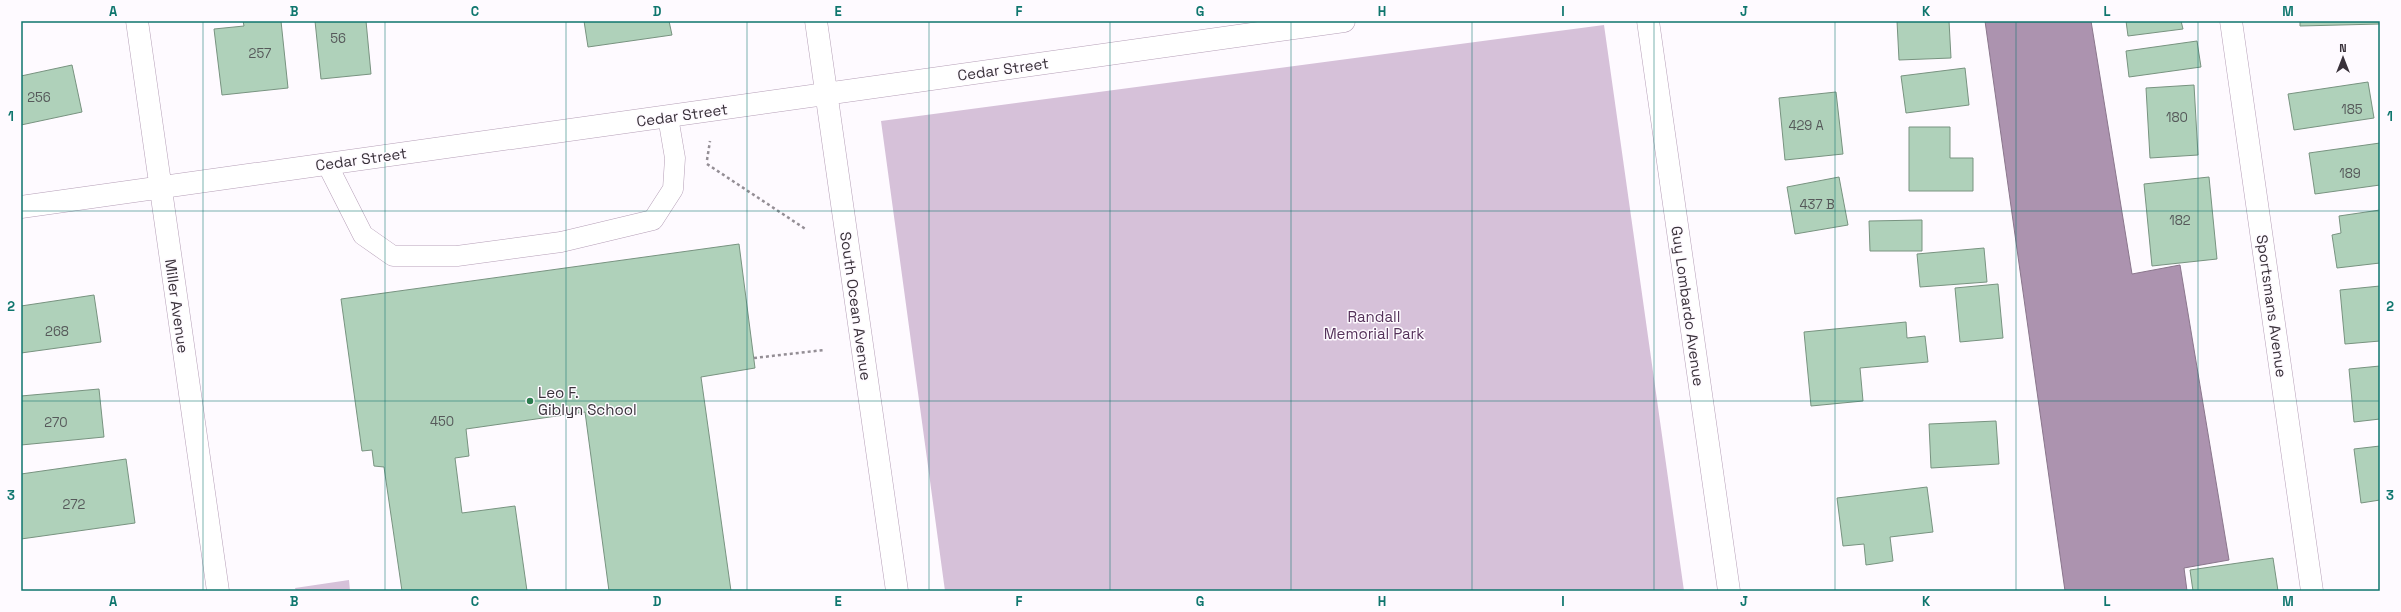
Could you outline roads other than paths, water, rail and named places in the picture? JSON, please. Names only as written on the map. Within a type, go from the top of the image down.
[{"type":"street","name":"Miller Avenue","points":[[137,21],[218,591]]},
{"type":"street","name":"South Ocean Avenue","points":[[816,21],[897,591]]},
{"type":"street","name":"Cedar Street","points":[[21,207],[1344,21]]},
{"type":"street","name":"Guy Lombardo Avenue","points":[[1648,21],[1729,591]]},
{"type":"street","name":"Sportsmans Avenue","points":[[2231,21],[2312,591]]},
{"type":"lane","points":[[328,164],[363,235],[393,256],[465,255],[561,242],[653,220],[673,189],[675,158],[668,117]]},
{"type":"place","name":"Leo F. Giblyn School","points":[[530,401]]},
{"type":"park label","name":"Randall Memorial Park","points":[[1374,324]]}]
